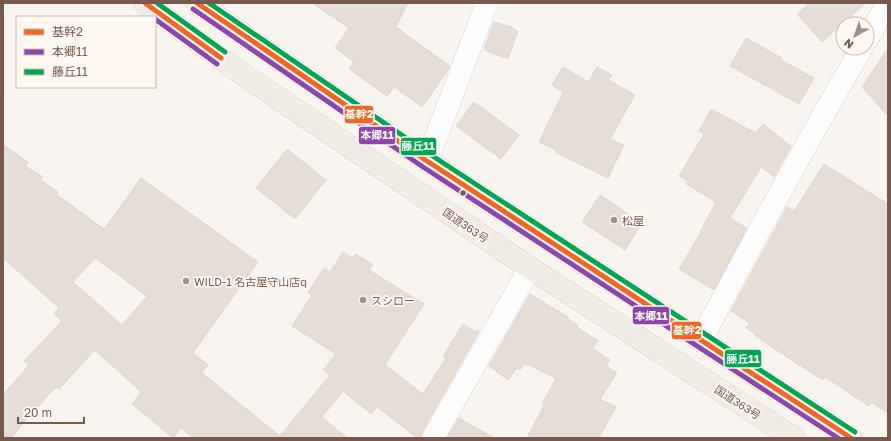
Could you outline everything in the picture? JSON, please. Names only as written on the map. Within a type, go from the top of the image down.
[{"type":"highway","name":"国道363号","points":[[145,3],[238,71],[530,268],[794,438]]},
{"type":"highway","points":[[204,5],[427,161],[851,438]]},
{"type":"street","points":[[427,161],[487,3]]},
{"type":"street","points":[[875,25],[888,3]]},
{"type":"street","points":[[701,340],[766,218],[857,56]]},
{"type":"street","points":[[433,438],[530,268]]},
{"type":"building","points":[[312,3],[408,3],[396,27],[450,66],[449,69],[422,107],[394,87],[387,96],[349,69],[354,62],[335,48],[349,28]]},
{"type":"building","points":[[809,3],[866,3],[851,16],[835,16],[835,30],[822,42],[797,14]]},
{"type":"building","points":[[494,22],[512,27],[518,31],[508,59],[484,50]]},
{"type":"building","points":[[746,38],[782,58],[781,60],[814,78],[799,104],[730,66]]},
{"type":"building","points":[[888,48],[888,116],[862,87]]},
{"type":"building","points":[[563,67],[588,82],[597,67],[612,75],[609,80],[635,95],[610,139],[624,145],[608,178],[555,152],[556,150],[539,142],[563,92],[552,85]]},
{"type":"building","points":[[474,102],[519,135],[501,159],[456,126]]},
{"type":"building","points":[[711,109],[756,133],[763,124],[791,146],[774,177],[761,167],[730,218],[747,228],[714,290],[679,269],[701,232],[716,202],[686,184],[688,181],[679,176],[704,134],[699,131]]},
{"type":"building","points":[[3,144],[28,162],[25,166],[43,177],[41,180],[58,192],[56,194],[104,229],[141,178],[258,262],[193,353],[208,365],[202,373],[280,436],[330,375],[323,370],[336,354],[292,326],[312,295],[308,292],[324,268],[330,272],[343,252],[353,258],[356,254],[373,265],[369,270],[424,304],[385,365],[423,394],[446,358],[443,356],[463,324],[476,332],[478,330],[479,331],[422,432],[421,438],[417,438],[377,407],[371,414],[343,391],[322,417],[347,438],[193,438],[181,428],[173,438],[132,404],[141,392],[95,350],[59,389],[56,387],[11,438],[3,438],[3,395],[29,365],[24,361],[62,321],[54,314],[59,308],[3,258]],"holes":[[[95,258],[147,296],[122,325],[73,282]]]},
{"type":"building","points":[[287,149],[326,180],[295,219],[256,188]]},
{"type":"building","points":[[824,164],[888,204],[888,413],[871,402],[869,406],[825,377],[823,380],[790,359],[754,335],[755,334],[746,328],[750,323],[731,311],[787,207],[794,211]]},
{"type":"building","points":[[600,195],[642,223],[625,250],[582,222]]},
{"type":"building","points":[[530,294],[568,317],[568,319],[578,325],[577,327],[598,341],[592,348],[610,360],[606,366],[617,373],[600,399],[616,407],[599,438],[527,438],[544,405],[542,404],[556,378],[524,363],[521,369],[517,368],[508,380],[489,366]]},
{"type":"building","points":[[459,418],[494,438],[447,438]]},
{"type":"transit line","name":"基幹2","points":[[145,3],[221,58]]},
{"type":"transit line","name":"藤丘11","points":[[157,3],[225,52]]},
{"type":"transit line","name":"基幹2","points":[[197,3],[427,161],[851,438]]},
{"type":"transit line","name":"藤丘11","points":[[209,3],[431,155],[855,432]]},
{"type":"transit line","name":"本郷11","points":[[193,9],[423,167],[838,438]]},
{"type":"transit line","name":"本郷11","points":[[156,20],[217,64]]},
{"type":"place","name":"松屋","points":[[614,220]]},
{"type":"place","name":"WILD-1 名古屋守山店q","points":[[186,281]]},
{"type":"place","name":"スシロー","points":[[363,300]]}]
